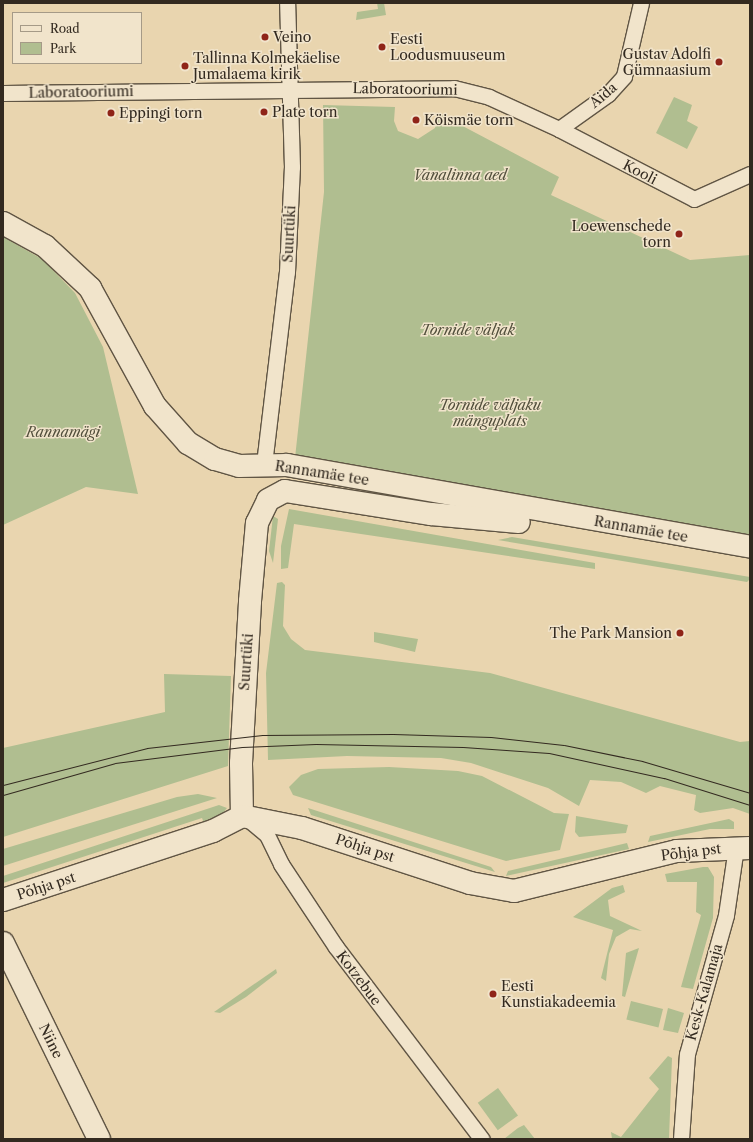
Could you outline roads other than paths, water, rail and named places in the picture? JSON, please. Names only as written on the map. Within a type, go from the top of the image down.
[{"type":"main road","name":"Rannamäe tee","points":[[3,223],[45,246],[90,288],[155,406],[188,442],[215,459],[239,466],[264,464],[287,465],[750,547]]},
{"type":"main road","name":"Rannamäe tee","points":[[262,510],[268,500],[285,491],[431,514],[520,522],[750,559]]},
{"type":"main road","name":"Suurtüki","points":[[242,816],[244,681],[257,523],[262,510]]},
{"type":"main road","name":"Põhja pst","points":[[3,900],[213,830],[242,816],[302,828],[470,883],[514,891],[677,851],[743,847]]},
{"type":"main road","name":"Niine","points":[[3,943],[99,1139]]},
{"type":"street","name":"Suurtüki","points":[[264,464],[286,272],[292,167],[291,88],[287,3]]},
{"type":"street","name":"Aida","points":[[559,129],[608,94],[624,76],[641,3]]},
{"type":"street","name":"Laboratooriumi","points":[[3,93],[291,88],[454,88],[489,97],[559,129]]},
{"type":"street","name":"Kooli","points":[[559,129],[694,199],[722,184],[750,174]]},
{"type":"street","name":"Kotzebue","points":[[242,816],[267,835],[281,864],[336,948],[482,1139]]},
{"type":"street","name":"Kesk-Kalamaja","points":[[682,1139],[687,1054],[726,915],[743,847]]},
{"type":"tram line","points":[[3,785],[147,748],[262,735],[393,734],[491,737],[564,745],[642,761],[750,793]]},
{"type":"tram line","points":[[3,795],[115,763],[242,747],[316,744],[463,747],[549,753],[664,778],[750,805]]},
{"type":"place","name":"Veino","points":[[265,37]]},
{"type":"place","name":"Eesti Loodusmuuseum","points":[[382,47]]},
{"type":"place","name":"Gustav Adolfi Gümnaasium","points":[[719,62]]},
{"type":"place","name":"Tallinna Kolmekäelise Jumalaema kirik","points":[[185,66]]},
{"type":"place","name":"Plate torn","points":[[264,112]]},
{"type":"place","name":"Eppingi torn","points":[[111,113]]},
{"type":"place","name":"Köismäe torn","points":[[416,120]]},
{"type":"place","name":"Loewenschede torn","points":[[679,234]]},
{"type":"place","name":"The Park Mansion","points":[[680,633]]},
{"type":"place","name":"Eesti Kunstiakadeemia","points":[[493,994]]},
{"type":"park label","name":"Vanalinna aed","points":[[460,175]]},
{"type":"park label","name":"Tornide väljak","points":[[468,330]]},
{"type":"park label","name":"Tornide väljaku mänguplats","points":[[490,414]]},
{"type":"park label","name":"Rannamägi","points":[[63,432]]}]
